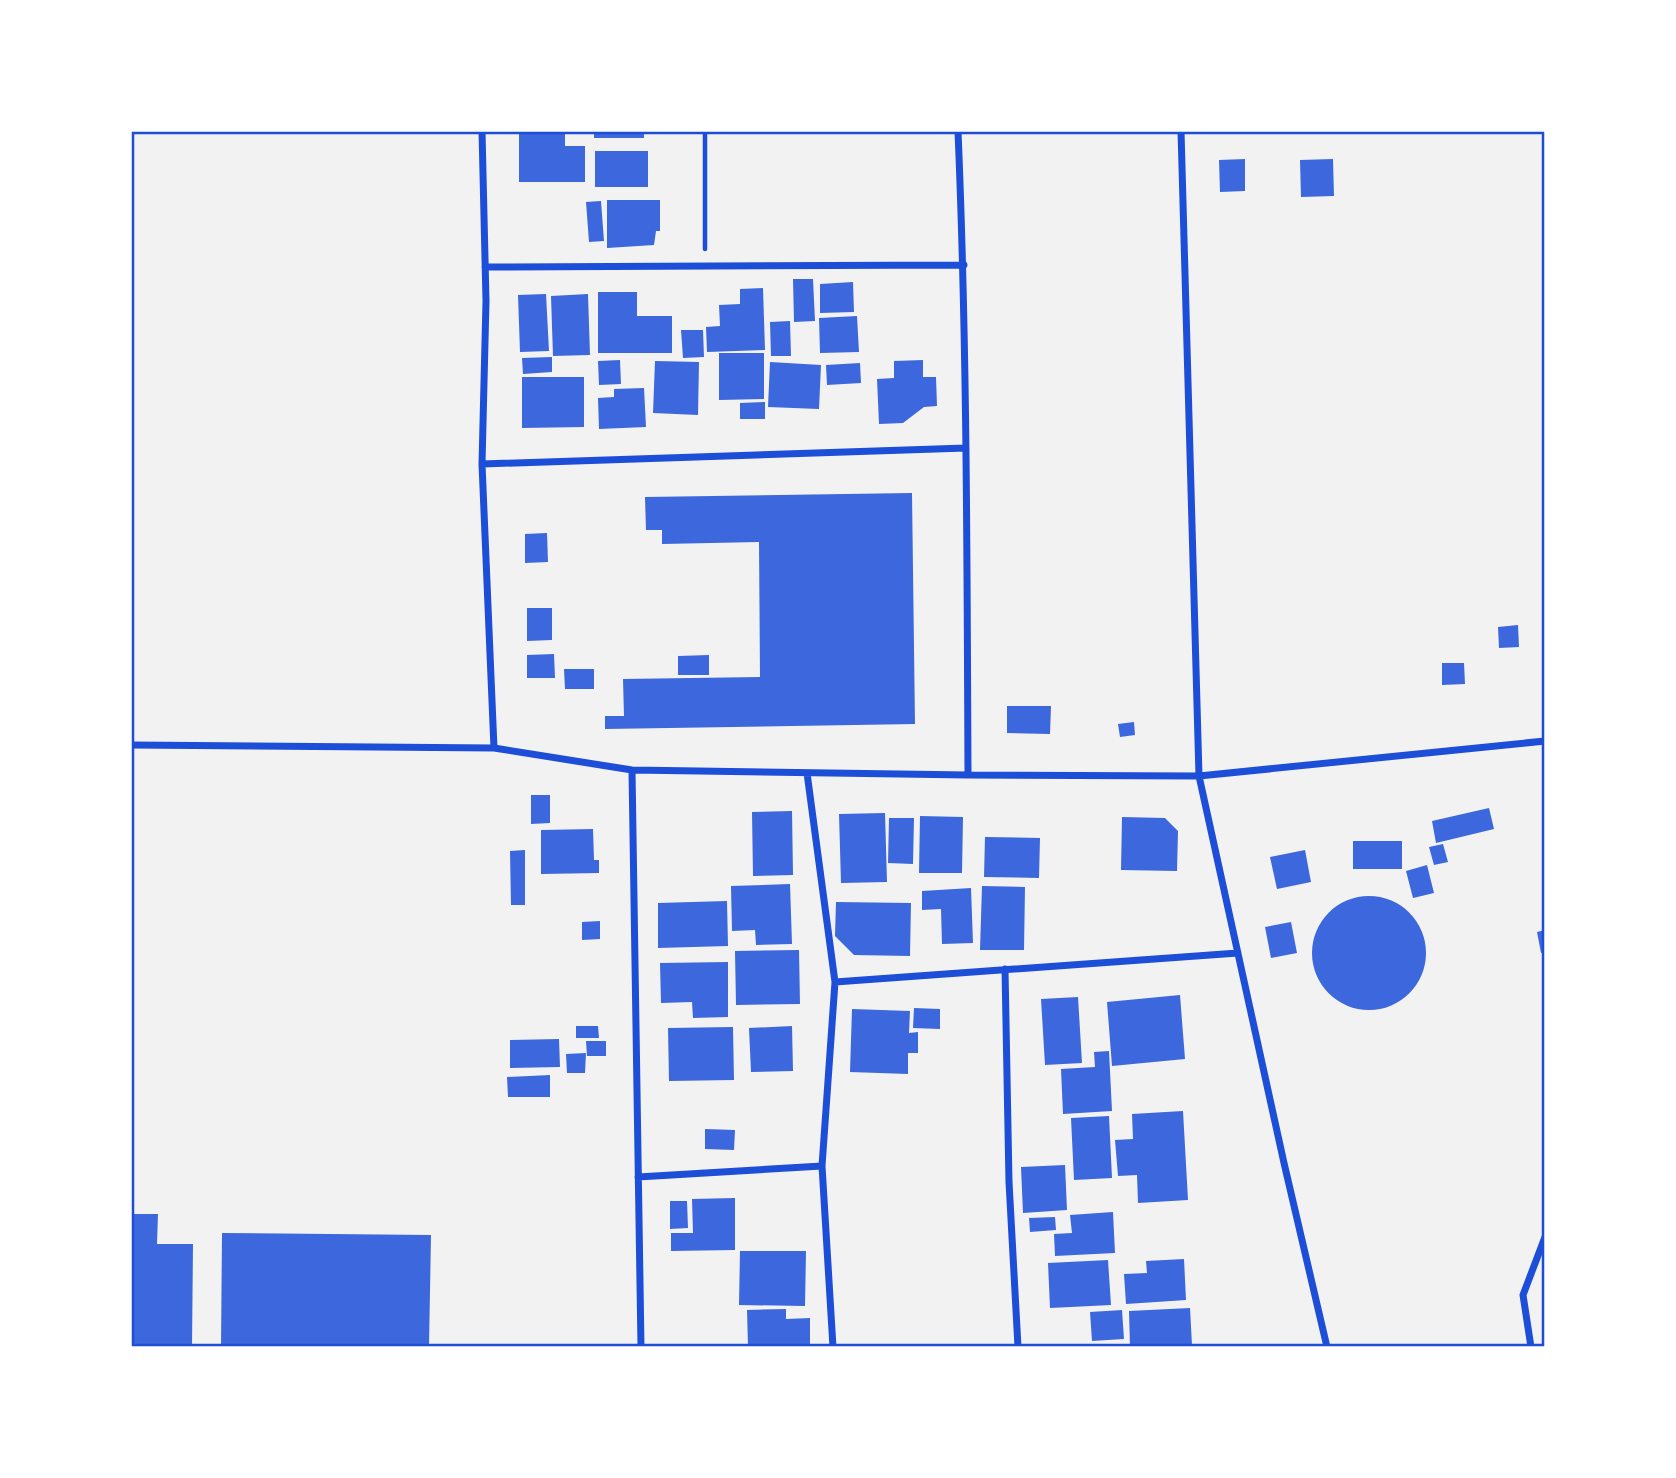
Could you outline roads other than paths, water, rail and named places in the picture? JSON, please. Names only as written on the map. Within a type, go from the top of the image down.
[{"type":"street","points":[[482,131],[485,267],[482,464],[494,748]]},
{"type":"street","points":[[958,131],[964,265],[968,775]]},
{"type":"street","points":[[1181,131],[1199,776],[1327,1347]]},
{"type":"street","points":[[485,267],[964,265]]},
{"type":"street","points":[[482,464],[966,447]]},
{"type":"street","points":[[131,745],[494,748],[632,770],[1199,776],[1545,741]]},
{"type":"street","points":[[632,770],[641,1347]]},
{"type":"street","points":[[807,773],[835,982],[822,1166],[833,1347]]},
{"type":"street","points":[[835,982],[1238,953]]},
{"type":"street","points":[[1005,970],[1009,1182],[1018,1347]]},
{"type":"street","points":[[638,1177],[822,1166]]},
{"type":"street","points":[[1531,1347],[1523,1295],[1545,1237]]}]
